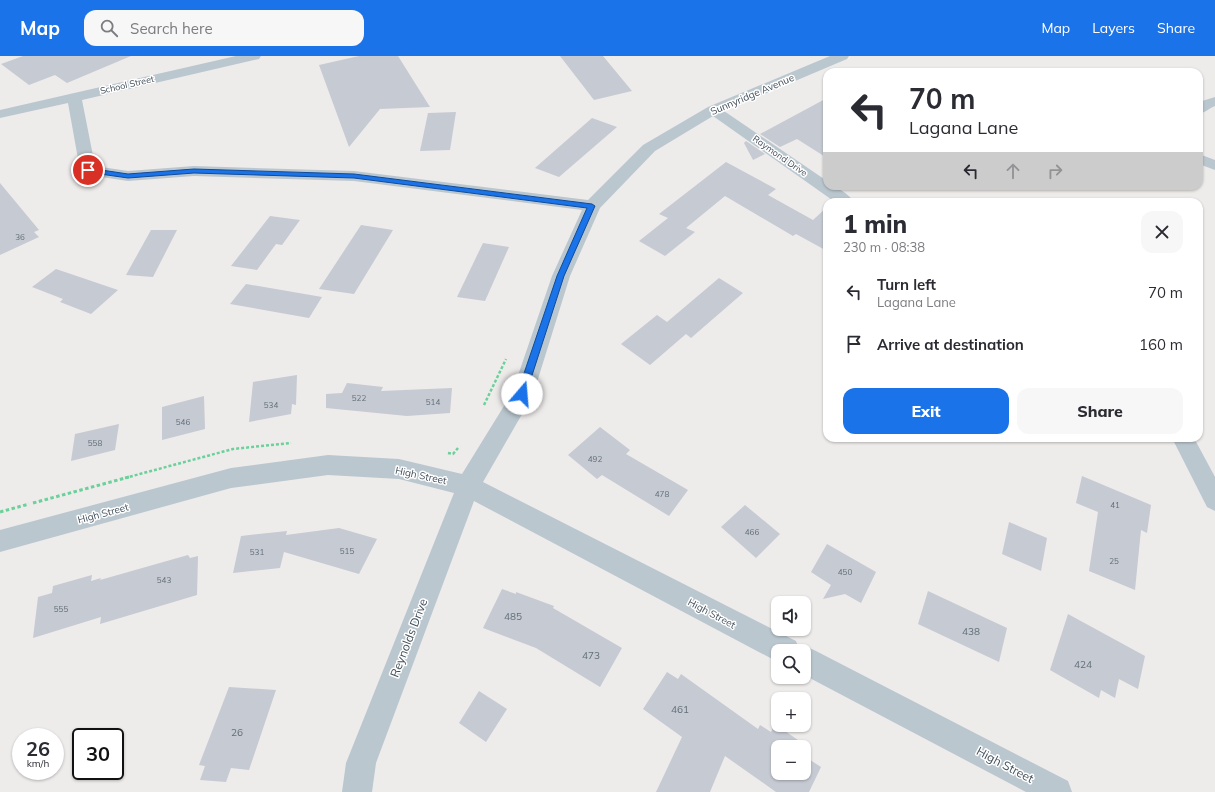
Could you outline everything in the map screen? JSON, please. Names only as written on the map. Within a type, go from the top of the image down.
[{"type":"street","name":"School Street","points":[[0,114],[254,56]]},
{"type":"street","name":"Sunnyridge Avenue","points":[[468,486],[522,394],[561,276],[592,206],[648,148],[713,110],[842,56]]},
{"type":"street","points":[[74,97],[88,170],[128,176],[194,171],[354,176],[592,206]]},
{"type":"street","points":[[1203,106],[1215,101]]},
{"type":"street","name":"Raymond Drive","points":[[713,110],[823,186]]},
{"type":"street","points":[[1203,161],[1215,166]]},
{"type":"street","name":"Raymond Drive","points":[[829,190],[840,198]]},
{"type":"street","points":[[1185,442],[1215,500]]},
{"type":"street","name":"High Street","points":[[0,541],[231,478],[328,465],[399,469],[468,486],[773,644]]},
{"type":"street","name":"Reynolds Drive","points":[[357,792],[361,763],[468,486]]},
{"type":"street","name":"High Street","points":[[811,664],[1057,792]]},
{"type":"path","points":[[483,408],[509,352]]},
{"type":"path","points":[[0,512],[233,449],[295,443]]},
{"type":"path","points":[[445,453],[453,454],[462,445]]},
{"type":"building","points":[[23,56],[131,56],[67,83],[55,75],[29,85],[1,64]]},
{"type":"building","points":[[359,56],[398,56],[430,107],[380,109],[349,147],[319,65]]},
{"type":"building","points":[[560,56],[603,56],[632,91],[594,100]]},
{"type":"building","points":[[823,100],[823,155],[797,139],[780,147],[760,134]]},
{"type":"building","points":[[456,112],[450,150],[420,151],[428,113]]},
{"type":"building","points":[[592,118],[617,127],[559,177],[535,168]]},
{"type":"building","points":[[746,141],[765,154],[753,160],[744,143]]},
{"type":"building","points":[[726,162],[776,189],[768,195],[813,220],[823,211],[823,249],[796,234],[793,236],[725,196],[686,228],[695,232],[665,256],[639,241],[668,218],[659,214]]},
{"type":"building","points":[[0,183],[39,230],[34,232],[39,237],[0,255]]},
{"type":"building","points":[[270,216],[300,220],[282,245],[276,244],[257,270],[231,266]]},
{"type":"building","points":[[361,225],[393,230],[354,294],[319,289]]},
{"type":"building","points":[[151,230],[177,230],[153,277],[126,275]]},
{"type":"building","points":[[483,243],[509,247],[485,301],[457,297]]},
{"type":"building","points":[[56,269],[118,290],[91,314],[60,302],[63,299],[32,287]]},
{"type":"building","points":[[719,278],[743,293],[691,338],[686,334],[650,365],[621,344],[657,315],[667,322]]},
{"type":"building","points":[[246,284],[322,297],[309,318],[230,304]]},
{"type":"building","points":[[297,375],[296,405],[292,404],[291,414],[249,422],[253,382]]},
{"type":"building","points":[[347,383],[383,387],[381,391],[452,388],[450,413],[407,416],[326,408],[326,394],[342,393]]},
{"type":"building","points":[[204,396],[205,429],[162,440],[162,407]]},
{"type":"building","points":[[119,424],[115,450],[71,461],[75,434]]},
{"type":"building","points":[[600,427],[630,450],[626,454],[688,490],[669,516],[602,475],[597,479],[568,455]]},
{"type":"building","points":[[1082,476],[1151,505],[1147,533],[1141,530],[1135,590],[1089,571],[1098,512],[1076,503]]},
{"type":"building","points":[[745,505],[780,534],[756,558],[721,527]]},
{"type":"building","points":[[1009,522],[1047,538],[1041,571],[1002,554]]},
{"type":"building","points":[[339,528],[377,539],[359,574],[284,552],[280,568],[233,573],[241,536],[287,531],[286,535]]},
{"type":"building","points":[[827,544],[876,572],[861,603],[845,594],[823,599],[831,585],[811,572]]},
{"type":"building","points":[[188,555],[190,558],[198,556],[197,595],[100,624],[101,617],[33,638],[38,597],[52,593],[53,586],[92,575],[91,581],[101,578],[100,580]]},
{"type":"building","points":[[502,589],[516,594],[516,592],[554,606],[553,608],[622,648],[600,687],[536,648],[483,628]]},
{"type":"building","points":[[928,591],[1007,628],[999,662],[918,624]]},
{"type":"building","points":[[1068,614],[1145,656],[1138,689],[1119,679],[1115,698],[1101,690],[1099,698],[1050,670]]},
{"type":"building","points":[[667,672],[678,679],[681,674],[758,729],[760,725],[771,732],[786,732],[798,740],[771,740],[771,780],[811,780],[811,761],[821,767],[809,792],[776,792],[725,756],[710,792],[656,792],[682,737],[643,709]]},
{"type":"building","points":[[229,687],[276,690],[249,770],[231,768],[226,782],[200,780],[205,766],[199,765]]},
{"type":"building","points":[[479,691],[507,709],[486,742],[459,723]]},
{"type":"route","points":[[88,170],[128,176],[194,171],[354,176],[592,206],[561,276],[522,394]]}]
